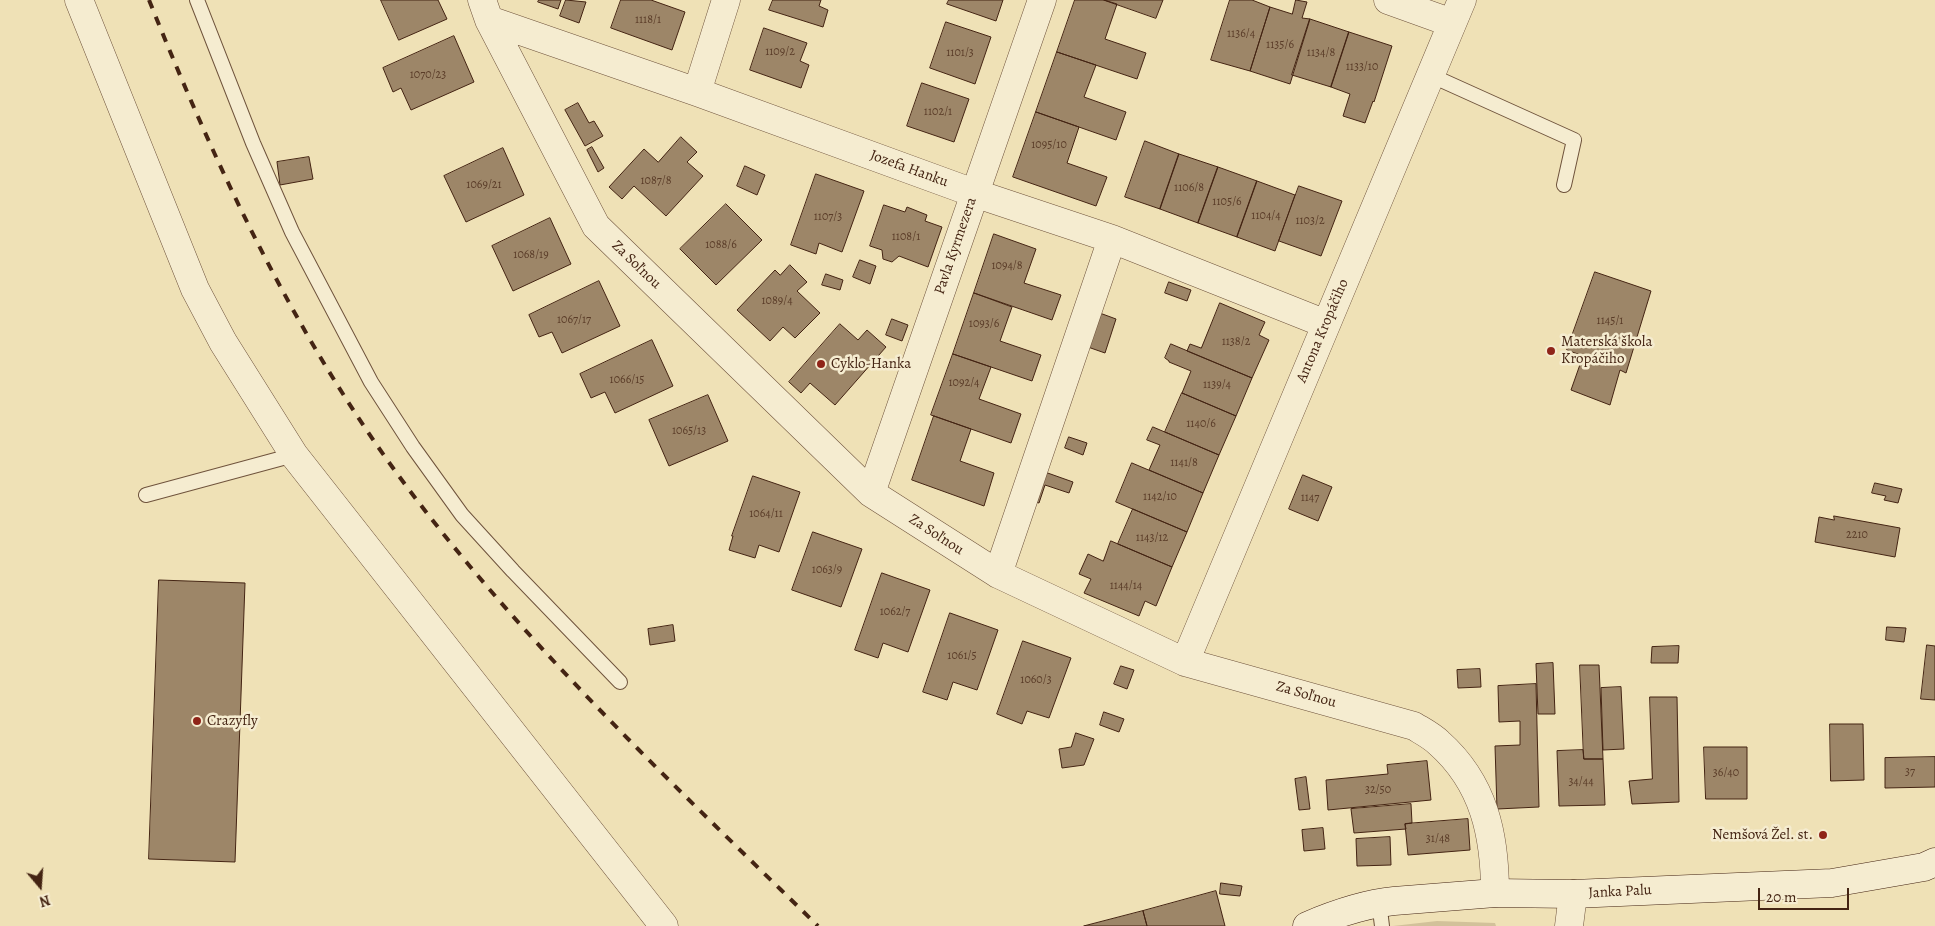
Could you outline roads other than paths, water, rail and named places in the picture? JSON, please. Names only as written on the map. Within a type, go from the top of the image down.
[{"type":"street","points":[[79,0],[195,289],[223,342],[294,455],[664,926]]},
{"type":"street","points":[[697,92],[726,0]]},
{"type":"street","name":"Pavla Kyrmezera","points":[[871,493],[1042,0]]},
{"type":"street","points":[[1388,0],[1457,11]]},
{"type":"street","name":"Jozefa Hanku","points":[[486,10],[697,92],[974,194],[1112,239],[1326,324]]},
{"type":"street","name":"Za Soľnou","points":[[486,10],[596,226],[871,493],[998,574],[1185,662],[1414,726],[1439,743],[1460,766],[1478,795],[1490,826],[1495,870],[1495,893]]},
{"type":"street","name":"Antona Kropáčiho","points":[[1185,662],[1457,11]]},
{"type":"street","points":[[998,574],[1112,239]]},
{"type":"street","name":"Janka Palu","points":[[1306,926],[1495,893],[1573,894],[1832,883],[1924,867],[1935,862]]},
{"type":"street","points":[[1569,926],[1573,894]]},
{"type":"lane","points":[[197,0],[253,143],[292,232],[371,382],[413,447],[462,515],[620,682]]},
{"type":"lane","points":[[1430,75],[1574,140],[1564,185]]},
{"type":"lane","points":[[146,496],[294,455]]},
{"type":"railway","points":[[149,0],[204,130],[264,256],[333,379],[413,495],[507,610],[557,664],[660,771],[818,926]]},
{"type":"place","name":"Materská škola Kropáčiho","points":[[1551,351]]},
{"type":"place","name":"Cyklo-Hanka","points":[[821,364]]},
{"type":"place","name":"Crazyfly","points":[[197,721]]},
{"type":"place","name":"Nemšová Žel. st.","points":[[1823,835]]}]
